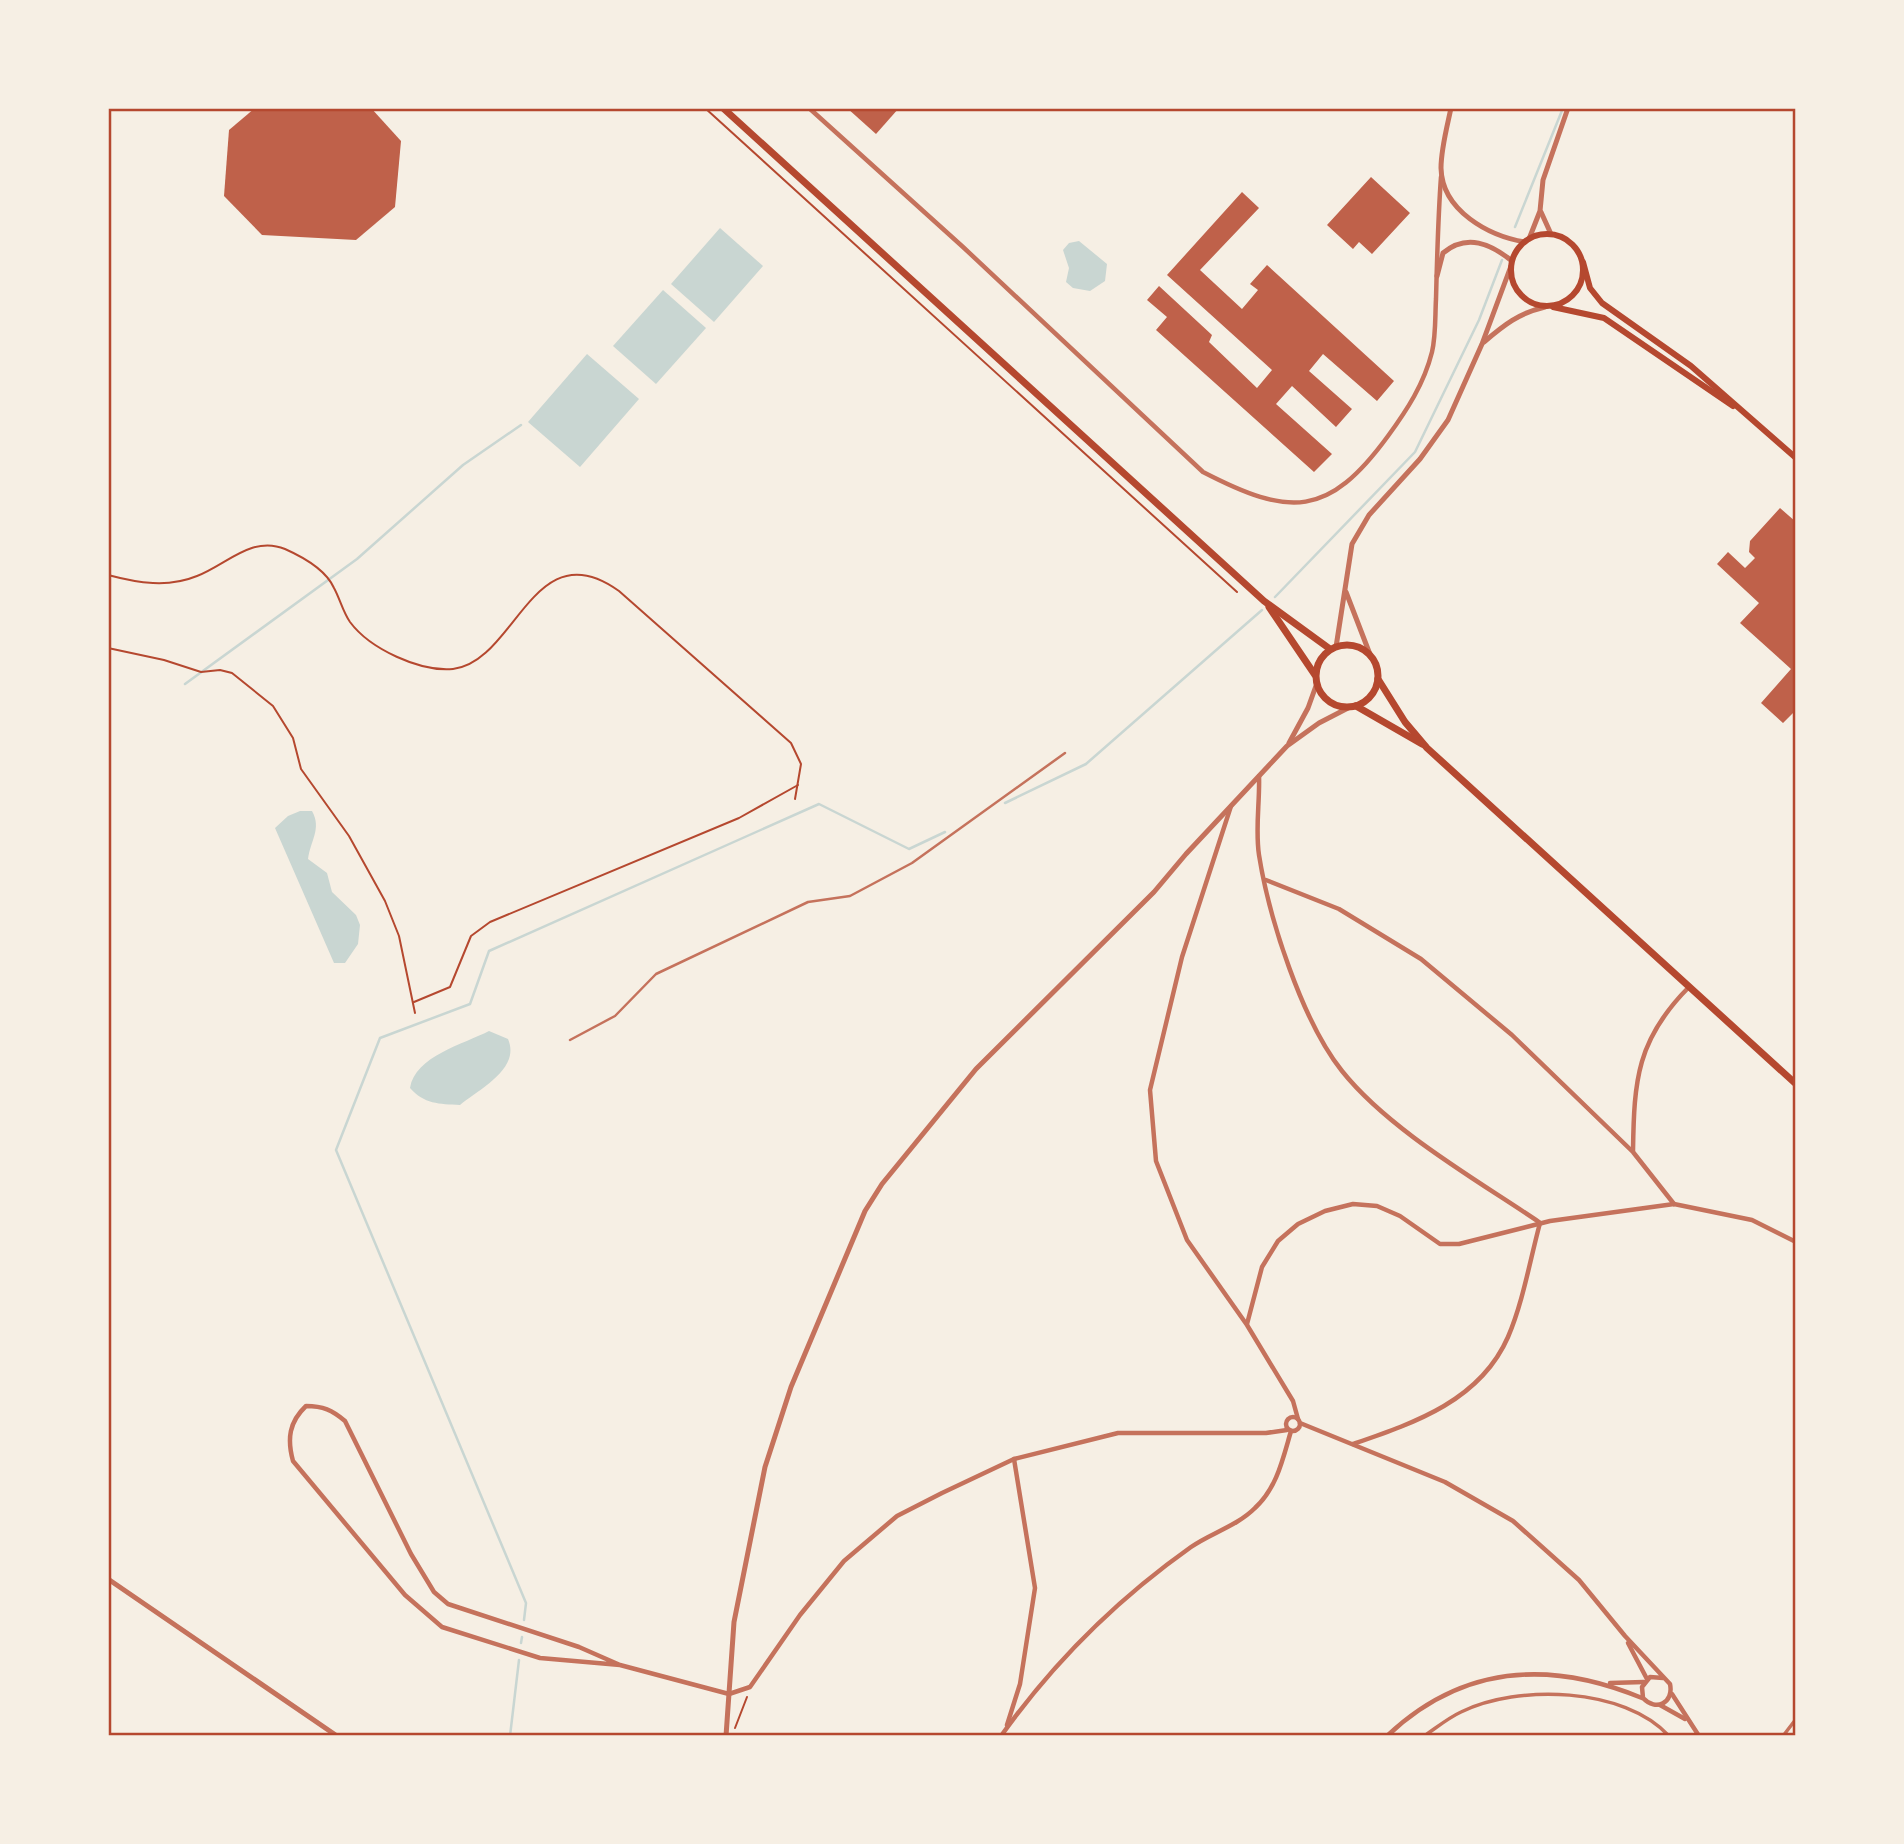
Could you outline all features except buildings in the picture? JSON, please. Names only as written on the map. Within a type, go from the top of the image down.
[{"type":"main road","points":[[723,108],[1264,601],[1333,648]]},
{"type":"main road","points":[[1762,427],[1662,355],[1604,318],[1545,307],[1531,303],[1519,294],[1512,281],[1512,263],[1527,240],[1551,234],[1571,243],[1583,262],[1590,288],[1602,303],[1691,366],[1762,427],[1796,458]]},
{"type":"main road","points":[[1553,307],[1567,301],[1578,291],[1583,277],[1583,262]]},
{"type":"main road","points":[[1264,601],[1330,702],[1353,706],[1427,748]]},
{"type":"main road","points":[[1316,679],[1317,665],[1333,648],[1354,645],[1371,657],[1378,679],[1405,722],[1427,748],[1796,1084]]},
{"type":"main road","points":[[1353,706],[1367,700],[1378,679]]},
{"type":"street","points":[[809,108],[1203,472],[1236,489],[1266,499],[1299,502],[1318,499],[1341,488],[1358,475],[1413,401],[1433,351],[1441,170],[1451,108]]},
{"type":"street","points":[[1441,170],[1448,191],[1471,220],[1505,239],[1527,240],[1540,211],[1543,180],[1568,108]]},
{"type":"street","points":[[1540,211],[1551,234]]},
{"type":"street","points":[[1333,648],[1346,592],[1348,562],[1360,529],[1438,436],[1482,344],[1512,263],[1494,247],[1479,241],[1462,243],[1443,253],[1437,276]]},
{"type":"street","points":[[1482,344],[1507,321],[1526,311],[1545,307]]},
{"type":"street","points":[[1346,592],[1371,657]]},
{"type":"street","points":[[1287,747],[1308,708],[1316,679]]},
{"type":"street","points":[[726,1735],[734,1622],[765,1467],[791,1387],[865,1211],[909,1147],[975,1069],[1154,892],[1259,775],[1287,747],[1319,723],[1353,706]]},
{"type":"street","points":[[1259,775],[1259,853],[1265,880],[1275,924],[1317,1033],[1342,1071],[1377,1108],[1540,1223]]},
{"type":"street","points":[[1232,806],[1182,957],[1150,1090],[1156,1161],[1187,1240],[1247,1325],[1293,1401],[1299,1421]]},
{"type":"street","points":[[1265,880],[1339,909],[1420,960],[1511,1035],[1633,1152],[1674,1204]]},
{"type":"street","points":[[1633,1152],[1634,1107],[1643,1056],[1663,1014],[1690,987]]},
{"type":"street","points":[[1247,1325],[1262,1267],[1278,1241],[1298,1224],[1325,1211],[1353,1204],[1377,1206],[1400,1216],[1440,1244],[1459,1244],[1540,1223],[1674,1204],[1752,1220],[1796,1242]]},
{"type":"street","points":[[1352,1444],[1435,1412],[1483,1378],[1509,1336],[1540,1223]]},
{"type":"street","points":[[1001,1735],[1067,1656],[1120,1603],[1193,1546],[1255,1508],[1273,1486],[1290,1429],[1293,1401]]},
{"type":"street","points":[[620,1665],[540,1658],[442,1627],[405,1595],[293,1461],[289,1446],[296,1416],[306,1406],[319,1406],[331,1410],[345,1421],[422,1574],[434,1592],[448,1604],[579,1647],[620,1665],[729,1694],[750,1687],[800,1615],[844,1561],[897,1516],[1014,1459],[1118,1433],[1269,1433],[1290,1429],[1310,1430],[1445,1482],[1513,1521],[1579,1580],[1625,1636],[1670,1684],[1671,1693],[1699,1735]]},
{"type":"street","points":[[1291,1417],[1310,1430]]},
{"type":"street","points":[[1290,1429],[1299,1421]]},
{"type":"street","points":[[1006,1730],[1020,1684],[1035,1588],[1014,1459]]},
{"type":"street","points":[[108,1579],[337,1735]]},
{"type":"street","points":[[1625,1636],[1646,1681],[1643,1698]]},
{"type":"street","points":[[1387,1735],[1427,1704],[1473,1682],[1537,1674],[1578,1676],[1608,1684],[1643,1698],[1650,1705],[1660,1705],[1686,1719]]},
{"type":"street","points":[[1608,1684],[1663,1678]]},
{"type":"street","points":[[1660,1705],[1667,1701],[1671,1693]]},
{"type":"street","points":[[1424,1735],[1460,1712],[1488,1702],[1537,1694],[1604,1699],[1643,1715],[1669,1735]]},
{"type":"street","points":[[1783,1735],[1796,1719]]},
{"type":"lane","points":[[569,1040],[615,1016],[656,974],[808,902],[850,896],[912,863],[1065,752]]},
{"type":"path","points":[[705,108],[1237,592]]},
{"type":"path","points":[[108,575],[149,583],[177,582],[197,577],[252,547],[281,548],[315,566],[329,580],[349,620],[363,637],[410,661],[437,670],[458,668],[473,661],[542,590],[568,574],[585,573],[602,579],[620,591],[791,743],[802,764],[795,799]]},
{"type":"path","points":[[108,648],[164,660],[201,672],[220,670],[232,673],[273,706],[293,738],[301,769],[349,836],[385,901],[399,936],[415,1013]]},
{"type":"path","points":[[413,1002],[450,988],[471,936],[489,922],[739,818],[799,784]]},
{"type":"path","points":[[733,1735],[746,1699],[753,1688]]},
{"type":"shaded area","points":[[720,228],[763,266],[714,322],[671,284]]},
{"type":"shaded area","points":[[1079,241],[1107,264],[1105,281],[1090,291],[1073,288],[1066,282],[1069,268],[1063,250],[1069,243]]},
{"type":"shaded area","points":[[663,290],[706,328],[656,384],[613,346]]},
{"type":"shaded area","points":[[587,354],[639,399],[580,467],[528,422]]},
{"type":"shaded area","points":[[300,811],[312,811],[315,817],[316,824],[308,859],[327,873],[332,892],[356,915],[360,925],[358,944],[345,963],[334,963],[275,828],[288,816]]},
{"type":"shaded area","points":[[489,1031],[508,1039],[509,1060],[496,1077],[460,1105],[426,1100],[410,1088],[421,1067],[431,1059]]},
{"type":"waterway","points":[[1515,227],[1563,108]]},
{"type":"waterway","points":[[1275,597],[1415,452],[1479,320],[1502,260]]},
{"type":"waterway","points":[[185,684],[357,559],[463,465],[521,425]]},
{"type":"waterway","points":[[1005,803],[1086,764],[1262,610]]},
{"type":"waterway","points":[[524,1620],[526,1603],[336,1150],[380,1038],[470,1004],[489,951],[819,804],[909,849],[945,832]]},
{"type":"waterway","points":[[521,1643],[522,1637]]},
{"type":"waterway","points":[[510,1736],[519,1660]]}]
